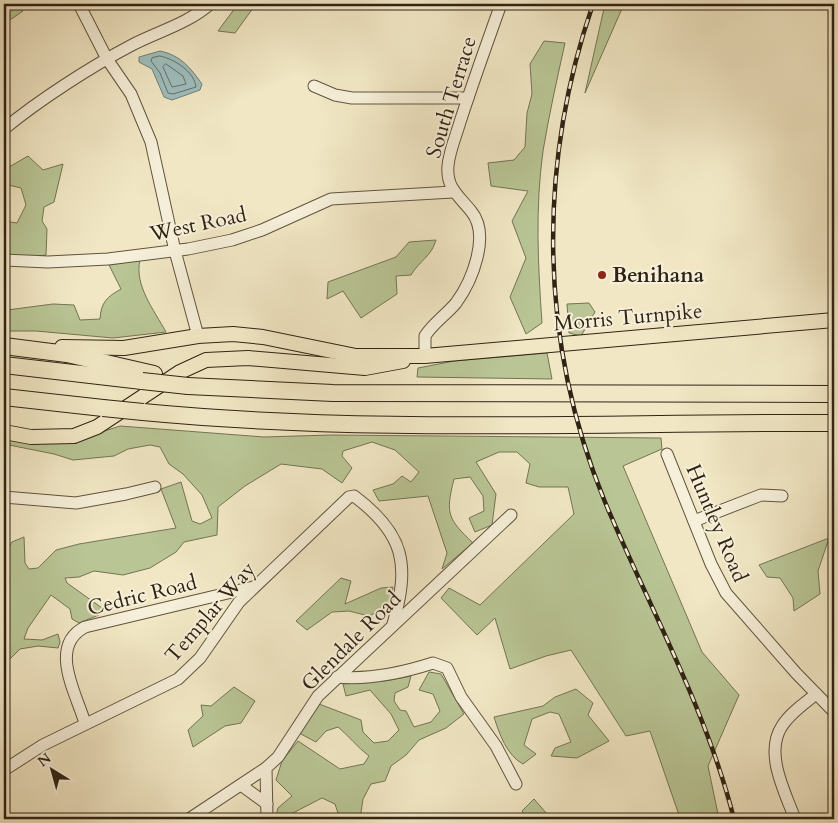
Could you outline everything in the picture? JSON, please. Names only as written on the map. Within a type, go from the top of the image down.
[{"type":"highway","points":[[4,346],[67,354],[148,378],[188,386],[333,393],[834,394]]},
{"type":"highway","points":[[4,365],[148,378]]},
{"type":"highway","points":[[644,394],[834,385]]},
{"type":"highway","points":[[4,397],[233,420],[385,425],[834,423]]},
{"type":"highway","points":[[4,408],[103,408]]},
{"type":"main road","name":"Morris Turnpike","points":[[425,356],[834,320]]},
{"type":"main road","points":[[4,341],[84,349],[124,348],[198,336],[246,334],[356,356],[425,356]]},
{"type":"main road","points":[[4,432],[31,437],[74,436],[96,427],[180,372],[206,360],[248,358],[365,368],[425,356]]},
{"type":"street","points":[[79,4],[107,59],[131,94],[151,142],[175,251],[198,336]]},
{"type":"street","points":[[4,129],[19,116],[107,59],[133,44],[188,21],[210,4]]},
{"type":"street","name":"South Terrace","points":[[453,192],[449,182],[448,166],[468,98],[501,4]]},
{"type":"street","points":[[314,86],[335,95],[352,98],[468,98]]},
{"type":"street","points":[[425,356],[425,336],[462,293],[470,277],[480,242],[476,218],[453,192]]},
{"type":"street","name":"West Road","points":[[4,260],[48,262],[108,260],[175,251],[232,240],[262,230],[331,199],[453,192]]},
{"type":"street","name":"Huntley Road","points":[[667,454],[710,564],[726,593],[834,712]]},
{"type":"street","points":[[4,497],[76,503],[155,487]]},
{"type":"street","points":[[694,521],[761,495],[782,496]]},
{"type":"street","name":"Templar Way","points":[[4,770],[43,745],[178,679],[186,673],[200,658],[239,602],[349,496],[354,496],[378,516],[389,530],[398,547],[403,570],[402,584],[393,624]]},
{"type":"street","name":"Glendale Road","points":[[189,819],[266,768],[278,757],[318,696],[511,515]]},
{"type":"street","name":"Cedric Road","points":[[85,723],[65,655],[67,643],[77,631],[85,627],[254,586]]},
{"type":"street","points":[[338,677],[360,679],[411,670],[433,663],[446,668],[461,697],[496,746],[516,784]]},
{"type":"street","points":[[794,819],[776,763],[775,744],[781,726],[816,694]]},
{"type":"street","points":[[266,768],[267,819]]},
{"type":"street","points":[[241,785],[267,804]]},
{"type":"green space","points":[[4,4],[15,4],[23,11],[4,24]]},
{"type":"green space","points":[[238,4],[256,4],[235,33],[218,31]]},
{"type":"green space","points":[[605,4],[624,4],[585,93]]},
{"type":"green space","points":[[544,41],[565,43],[540,172],[538,237],[542,323],[526,334],[510,297],[526,258],[512,221],[528,191],[491,186],[488,163],[514,160],[525,147],[527,113],[532,94],[530,64]]},
{"type":"green space","points":[[28,156],[43,170],[63,164],[54,202],[44,207],[42,221],[47,229],[46,255],[15,259],[4,257],[4,221],[17,223],[26,205],[21,188],[4,184],[9,167]]},
{"type":"green space","points":[[436,240],[431,251],[411,275],[396,276],[397,294],[361,318],[343,291],[327,299],[328,282],[396,257],[409,242]]},
{"type":"green space","points":[[140,260],[139,269],[142,288],[166,332],[113,338],[36,331],[4,331],[7,310],[53,304],[74,305],[80,320],[100,319],[103,304],[121,289],[109,265]]},
{"type":"green space","points":[[589,303],[595,312],[581,336],[569,333],[567,304]]},
{"type":"green space","points":[[547,353],[552,379],[417,377],[418,368],[454,361]]},
{"type":"green space","points":[[120,426],[264,437],[331,435],[661,438],[662,449],[623,466],[702,652],[739,695],[708,766],[719,819],[677,819],[679,815],[650,731],[626,736],[571,650],[546,656],[510,669],[495,618],[477,635],[441,598],[449,588],[480,605],[574,514],[568,487],[539,487],[526,483],[530,464],[517,452],[499,452],[476,462],[496,494],[492,525],[475,532],[469,518],[484,511],[483,496],[470,477],[454,479],[449,508],[451,515],[458,528],[473,543],[442,569],[447,553],[428,496],[379,501],[373,490],[393,484],[402,476],[411,482],[419,472],[395,450],[372,442],[343,451],[342,456],[352,468],[342,483],[322,469],[281,464],[245,486],[218,507],[217,535],[184,542],[176,552],[150,568],[123,575],[94,571],[79,577],[65,578],[67,583],[102,608],[99,615],[79,623],[72,619],[70,609],[51,595],[28,628],[24,639],[42,640],[58,634],[60,642],[58,648],[38,646],[20,649],[4,665],[4,555],[12,542],[24,537],[25,563],[29,569],[38,568],[56,550],[79,544],[176,528],[161,489],[181,482],[192,521],[200,524],[212,518],[202,495],[183,474],[169,464],[160,447],[150,445],[128,449],[114,456],[73,460],[54,454],[4,444],[4,434],[83,438]]},
{"type":"green space","points":[[829,538],[818,571],[820,594],[794,611],[793,598],[780,578],[767,577],[759,565]]},
{"type":"green space","points":[[341,578],[351,581],[345,604],[381,588],[393,587],[391,605],[369,616],[349,611],[332,612],[307,630],[296,621]]},
{"type":"green space","points":[[429,672],[441,674],[464,714],[446,728],[419,740],[406,755],[391,766],[385,781],[371,784],[363,799],[360,819],[340,819],[335,804],[322,798],[291,814],[290,819],[275,819],[278,808],[292,796],[276,780],[282,761],[298,741],[340,769],[364,764],[369,756],[338,727],[326,731],[316,742],[299,733],[319,704],[361,720],[363,732],[374,743],[388,741],[399,730],[391,714],[370,690],[346,696],[343,684],[385,681],[411,676],[408,687],[395,693],[394,701],[400,710],[406,711],[414,727],[431,722],[440,711],[433,694],[419,690]]},
{"type":"green space","points":[[234,687],[255,701],[241,723],[225,726],[193,747],[188,730],[203,716],[201,705],[211,706]]},
{"type":"green space","points":[[576,689],[593,703],[588,715],[609,741],[577,758],[551,756],[555,748],[571,742],[559,714],[550,712],[532,719],[524,745],[536,754],[523,764],[512,756],[504,744],[494,717],[543,706],[555,697]]},
{"type":"green space","points":[[534,799],[547,814],[547,819],[528,819],[522,811]]},
{"type":"water","points":[[160,51],[173,55],[189,67],[202,84],[200,90],[172,100],[164,97],[152,69],[139,62],[139,57]]},
{"type":"railway","points":[[593,4],[575,66],[562,128],[555,191],[553,254],[557,317],[567,380],[583,441],[605,502],[676,658],[708,737],[734,819]]},
{"type":"place","name":"Benihana","points":[[602,275]]}]
